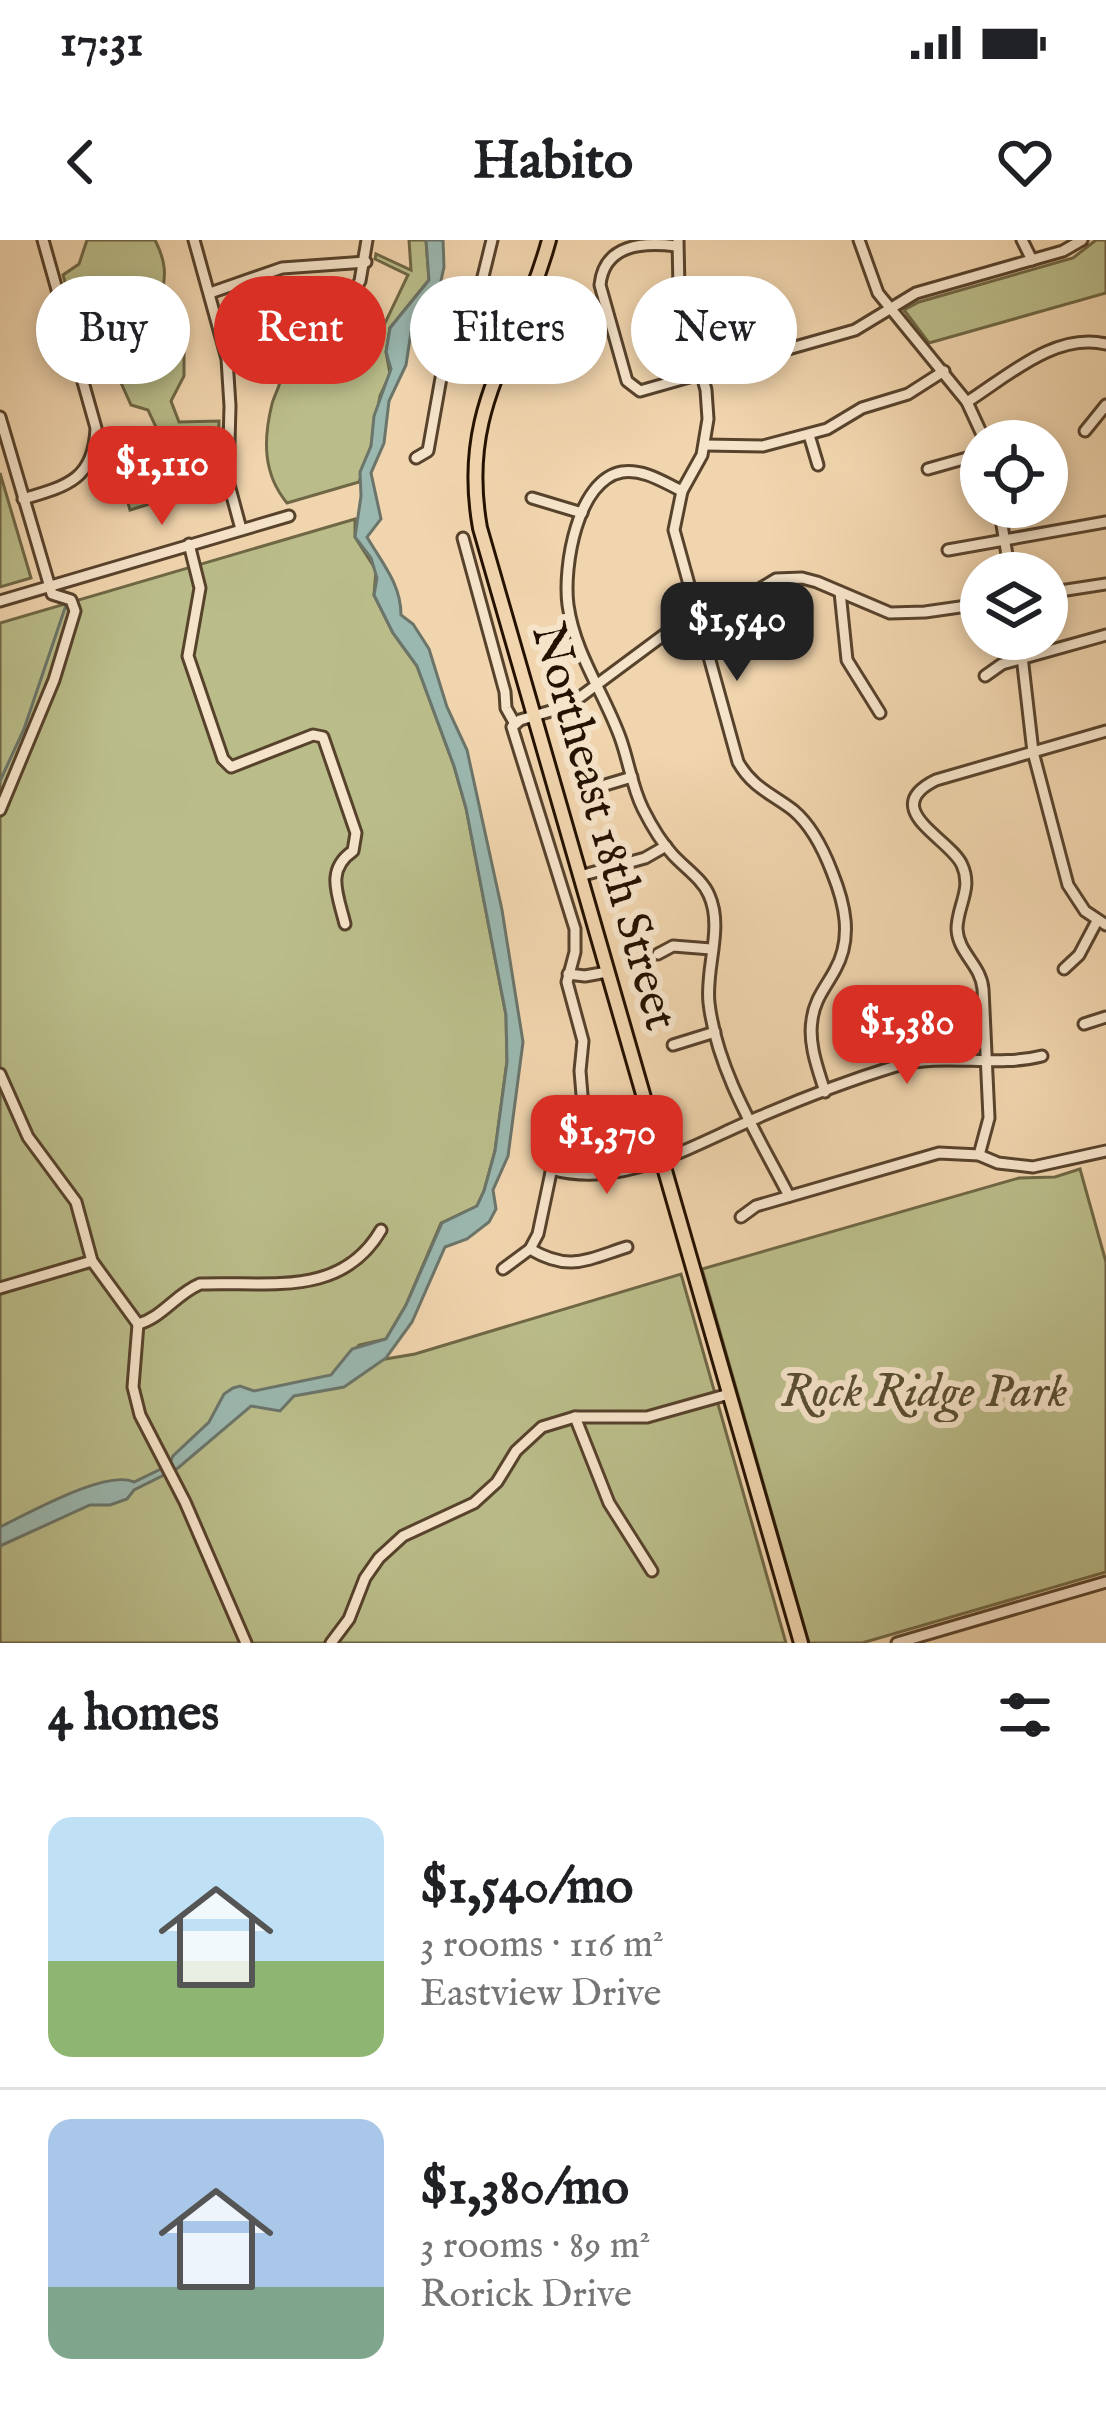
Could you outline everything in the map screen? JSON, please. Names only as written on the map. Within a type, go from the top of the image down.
[{"type":"main road","name":"Northeast 18th Street","points":[[536,276],[549,240]]},
{"type":"main road","name":"Northeast 18th Street","points":[[494,384],[482,414],[474,484],[485,549],[801,1643]]},
{"type":"street","points":[[23,499],[59,489],[78,477],[91,461],[95,446],[96,428],[43,240]]},
{"type":"street","points":[[194,240],[227,359],[227,470],[241,529]]},
{"type":"street","points":[[362,276],[368,240]]},
{"type":"street","points":[[484,276],[493,240]]},
{"type":"street","points":[[859,240],[872,284],[944,371],[975,420]]},
{"type":"street","points":[[1022,240],[1032,260]]},
{"type":"street","points":[[797,347],[855,330],[916,293],[1032,260],[1082,240]]},
{"type":"street","points":[[665,384],[640,391],[632,388],[599,285],[603,267],[615,254],[650,243],[677,243],[678,276]]},
{"type":"street","points":[[210,293],[282,268],[366,262]]},
{"type":"street","points":[[967,402],[1053,348],[1071,343],[1106,344]]},
{"type":"street","points":[[705,445],[764,446],[809,435],[862,408],[908,394],[944,371]]},
{"type":"street","points":[[416,458],[428,451],[442,384]]},
{"type":"street","points":[[703,384],[705,445],[682,491],[674,530],[738,762],[756,786],[795,812],[808,827],[838,886],[846,941],[811,1022],[814,1054],[826,1092]]},
{"type":"street","points":[[1085,431],[1106,405]]},
{"type":"street","points":[[0,417],[49,585],[55,596],[71,600],[75,611],[30,744],[0,810]]},
{"type":"street","points":[[809,435],[818,464]]},
{"type":"street","points":[[928,469],[960,460]]},
{"type":"street","points":[[682,491],[651,476],[620,472],[594,488],[571,550],[567,588],[574,630],[620,738],[643,808],[666,846],[710,897],[715,923],[708,1000],[715,1032],[789,1196]]},
{"type":"street","points":[[532,498],[582,513]]},
{"type":"street","points":[[0,601],[289,516]]},
{"type":"street","points":[[948,550],[1106,522]]},
{"type":"street","points":[[1003,528],[1007,552]]},
{"type":"street","points":[[463,538],[506,692],[506,708],[515,724],[512,735],[575,929],[568,991],[583,1041],[580,1071],[585,1110],[579,1129],[560,1149],[551,1169],[538,1234],[530,1249],[503,1269]]},
{"type":"street","points":[[188,544],[200,588],[188,656],[223,759],[231,766],[313,735],[323,736],[356,833],[353,851],[339,860],[334,871],[345,924]]},
{"type":"street","points":[[515,724],[568,706],[665,634],[726,611],[752,590],[776,579],[802,578],[890,613],[960,607]]},
{"type":"street","points":[[1068,590],[1106,584]]},
{"type":"street","points":[[840,592],[847,660],[880,712]]},
{"type":"street","points":[[1068,646],[1106,635]]},
{"type":"street","points":[[985,676],[1016,660]]},
{"type":"street","points":[[1023,660],[1034,752],[1068,885],[1074,899],[1102,923],[1064,969]]},
{"type":"street","points":[[980,1155],[988,1118],[982,977],[957,932],[965,876],[956,854],[920,822],[915,803],[918,793],[937,780],[1106,731]]},
{"type":"street","points":[[585,791],[632,777]]},
{"type":"street","points":[[580,877],[645,858],[666,846]]},
{"type":"street","points":[[658,954],[673,946],[711,949]]},
{"type":"street","points":[[568,974],[607,972]]},
{"type":"street","points":[[1084,1024],[1106,1017]]},
{"type":"street","points":[[673,1045],[715,1032]]},
{"type":"street","points":[[551,1169],[596,1176],[661,1158],[908,1063],[1042,1056]]},
{"type":"street","points":[[0,1074],[28,1137],[76,1202],[92,1261],[139,1324],[135,1399],[246,1643]]},
{"type":"street","points":[[741,1217],[756,1206],[939,1153],[980,1155],[998,1163],[1033,1167],[1106,1151]]},
{"type":"street","points":[[139,1324],[200,1284],[289,1283],[338,1274],[357,1262],[381,1230]]},
{"type":"street","points":[[530,1249],[554,1263],[566,1264],[627,1247]]},
{"type":"street","points":[[0,1288],[92,1261]]},
{"type":"street","points":[[331,1643],[349,1619],[365,1578],[379,1558],[403,1536],[474,1503],[542,1427],[574,1417],[647,1417],[729,1394]]},
{"type":"street","points":[[574,1417],[609,1503],[652,1570]]},
{"type":"street","points":[[898,1643],[1106,1582]]},
{"type":"green space","points":[[87,240],[155,240],[164,276],[63,276],[79,264]]},
{"type":"green space","points":[[409,240],[426,240],[429,276],[410,276],[410,303],[390,328],[386,352],[386,321],[408,275],[375,259],[376,254],[411,270]]},
{"type":"green space","points":[[1096,240],[1106,240],[1106,293],[929,343],[904,310],[1073,258]]},
{"type":"green space","points":[[122,384],[180,384],[171,401],[179,422],[219,421],[218,446],[195,464],[192,491],[130,510],[125,492],[108,493],[96,469],[105,451],[156,427],[148,410],[131,405]]},
{"type":"green space","points":[[279,384],[385,384],[359,482],[287,503],[269,468],[266,443]]},
{"type":"green space","points":[[0,473],[31,578],[0,587]]},
{"type":"green space","points":[[355,519],[355,537],[376,570],[374,595],[417,666],[466,808],[506,1015],[507,1061],[495,1151],[477,1206],[441,1223],[386,1339],[359,1345],[338,1367],[415,1354],[681,1274],[786,1643],[0,1643],[0,623]]},
{"type":"green space","name":"Rock Ridge Park","points":[[1080,1169],[1106,1262],[1106,1572],[862,1643],[809,1643],[702,1269],[1019,1178],[1055,1177]]},
{"type":"water","points":[[426,240],[443,240],[442,276],[429,276]]},
{"type":"water","points":[[410,303],[406,365],[389,401],[384,443],[371,473],[381,519],[367,537],[394,584],[401,615],[429,649],[467,750],[502,910],[523,1042],[508,1156],[493,1190],[496,1209],[489,1222],[467,1239],[445,1247],[412,1322],[386,1358],[344,1387],[294,1396],[280,1411],[251,1406],[178,1468],[134,1490],[127,1499],[90,1505],[0,1546],[0,1527],[48,1503],[106,1482],[134,1482],[169,1465],[233,1388],[254,1391],[331,1375],[352,1349],[386,1339],[442,1223],[477,1206],[484,1191],[495,1151],[507,1062],[506,1015],[466,808],[417,666],[374,595],[377,578],[371,558],[355,537],[360,472],[391,369],[386,352],[390,328]]},
{"type":"waterway","points":[[0,781],[24,729],[66,605]]}]
